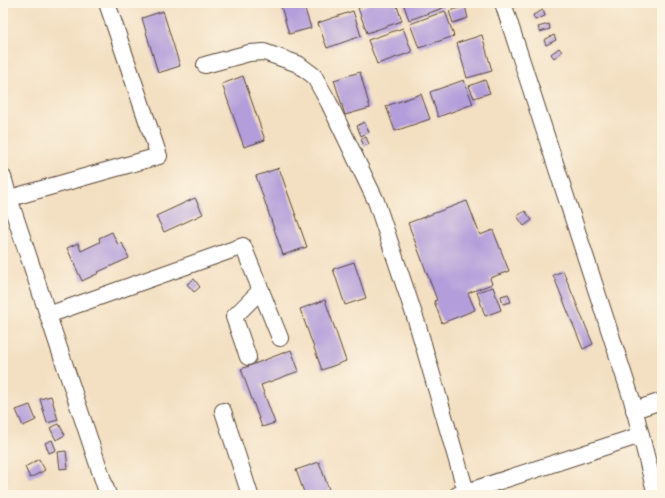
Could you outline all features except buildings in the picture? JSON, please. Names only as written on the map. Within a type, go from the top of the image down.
[{"type":"lane","points":[[6,199],[159,156],[108,3]]},
{"type":"lane","points":[[503,3],[634,410],[656,495]]},
{"type":"lane","points":[[205,65],[249,53],[264,52],[298,64],[314,76],[329,103],[376,201],[417,323],[464,494],[641,435]]},
{"type":"lane","points":[[3,177],[6,199],[48,315],[108,495]]},
{"type":"lane","points":[[48,315],[243,246],[280,338]]},
{"type":"lane","points":[[248,356],[234,317],[261,290]]},
{"type":"lane","points":[[634,410],[662,401]]},
{"type":"lane","points":[[223,411],[250,495]]}]
